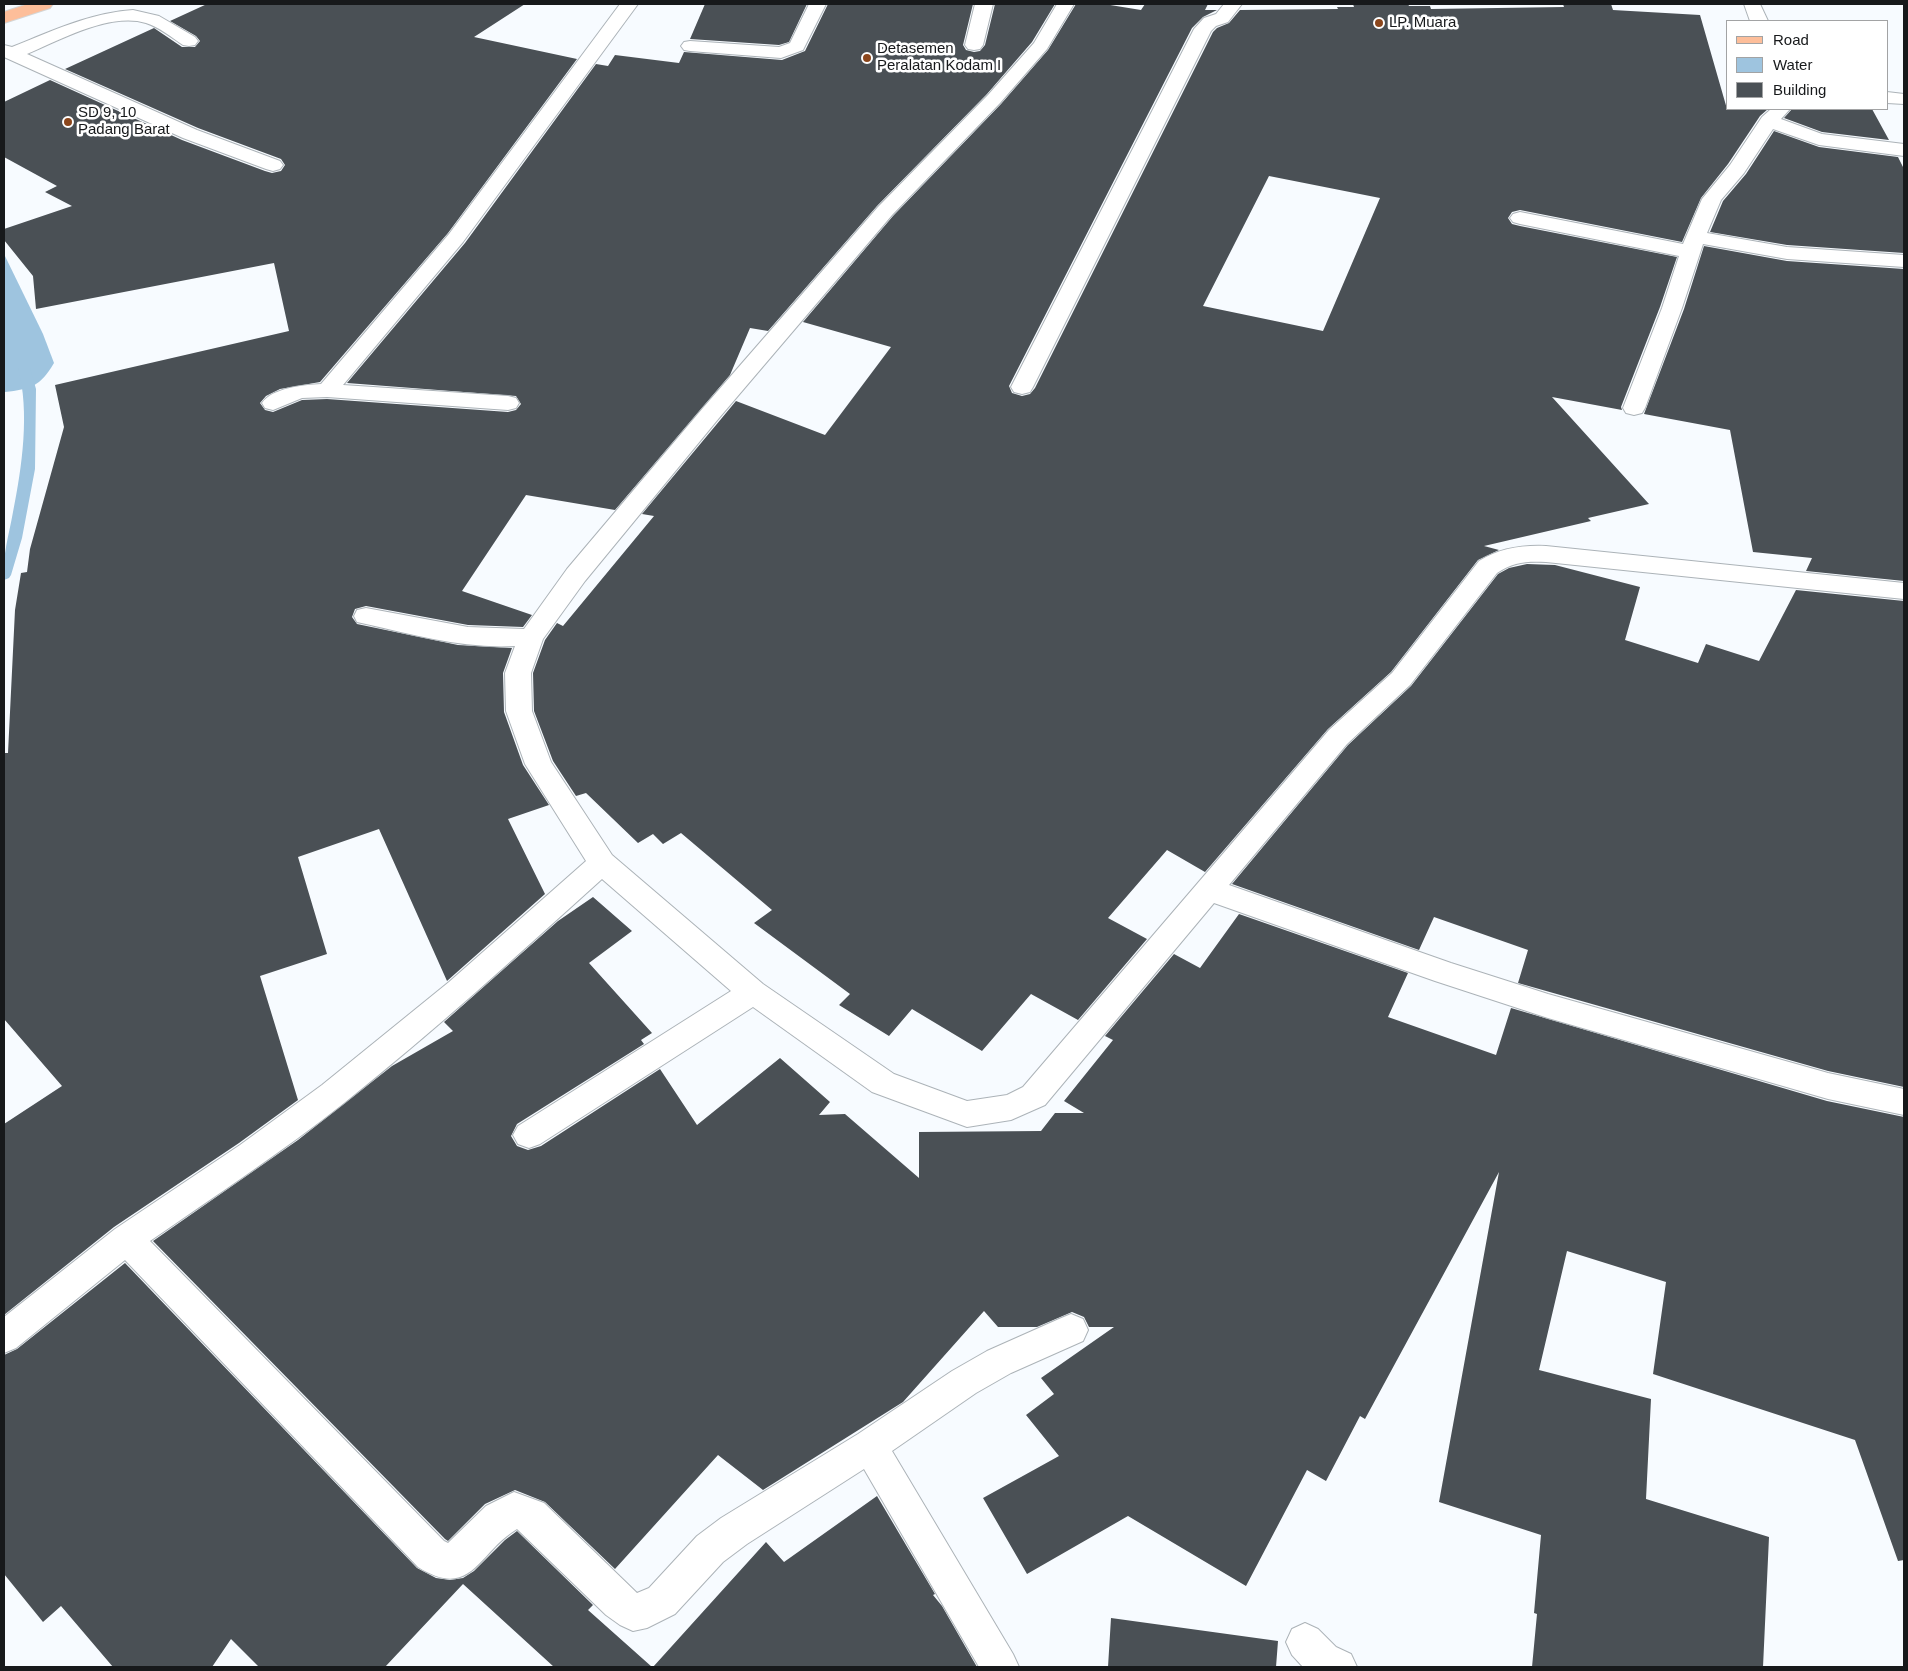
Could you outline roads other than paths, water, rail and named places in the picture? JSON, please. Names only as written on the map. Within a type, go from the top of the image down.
[{"type":"main road","points":[[4,18],[44,4]]},
{"type":"street","points":[[327,390],[456,238],[629,4]]},
{"type":"street","points":[[690,46],[781,53],[797,46],[817,4]]},
{"type":"street","points":[[974,45],[984,4]]},
{"type":"street","points":[[1065,4],[1041,45],[994,99],[872,226],[576,575],[531,637],[518,673],[520,711],[538,764],[602,863],[753,992],[883,1083],[967,1114],[1011,1107],[1034,1096],[1338,737],[1401,679],[1488,566],[1499,557],[1526,553],[1566,556],[1904,591]]},
{"type":"street","points":[[1022,387],[1203,29],[1210,22],[1222,18],[1233,4]]},
{"type":"street","points":[[1752,4],[1759,20]]},
{"type":"street","points":[[8,52],[106,17],[128,15],[149,18],[188,41]]},
{"type":"street","points":[[8,52],[190,134],[273,165]]},
{"type":"street","points":[[1888,98],[1904,99]]},
{"type":"street","points":[[1634,408],[1672,308],[1693,244],[1712,199],[1737,169],[1775,115],[1819,139],[1904,150]]},
{"type":"street","points":[[1520,218],[1693,244],[1904,261]]},
{"type":"street","points":[[273,403],[298,392],[327,390],[508,403]]},
{"type":"street","points":[[366,616],[476,638],[508,639],[531,637]]},
{"type":"street","points":[[4,1337],[126,1239],[251,1155],[333,1094],[459,990],[602,863]]},
{"type":"street","points":[[1210,890],[1445,973],[1548,1006],[1828,1086],[1904,1102]]},
{"type":"street","points":[[529,1135],[753,992]]},
{"type":"street","points":[[126,1239],[424,1547],[442,1562],[455,1561],[499,1519],[514,1510],[531,1516],[619,1602],[633,1612],[647,1609],[662,1601],[710,1549],[734,1531],[999,1362],[1071,1330]]},
{"type":"street","points":[[870,1446],[1000,1667]]},
{"type":"street","points":[[1306,1642],[1323,1661],[1338,1667]]},
{"type":"water","points":[[4,254],[43,334],[54,363],[44,377],[34,385],[21,390],[5,392]]},
{"type":"waterway","points":[[4,575],[15,538],[28,469],[30,389],[24,368]]},
{"type":"place","name":"LP. Muara","points":[[1379,23]]},
{"type":"place","name":"Detasemen Peralatan Kodam I","points":[[867,58]]},
{"type":"place","name":"SD 9, 10 Padang Barat","points":[[68,122]]}]
